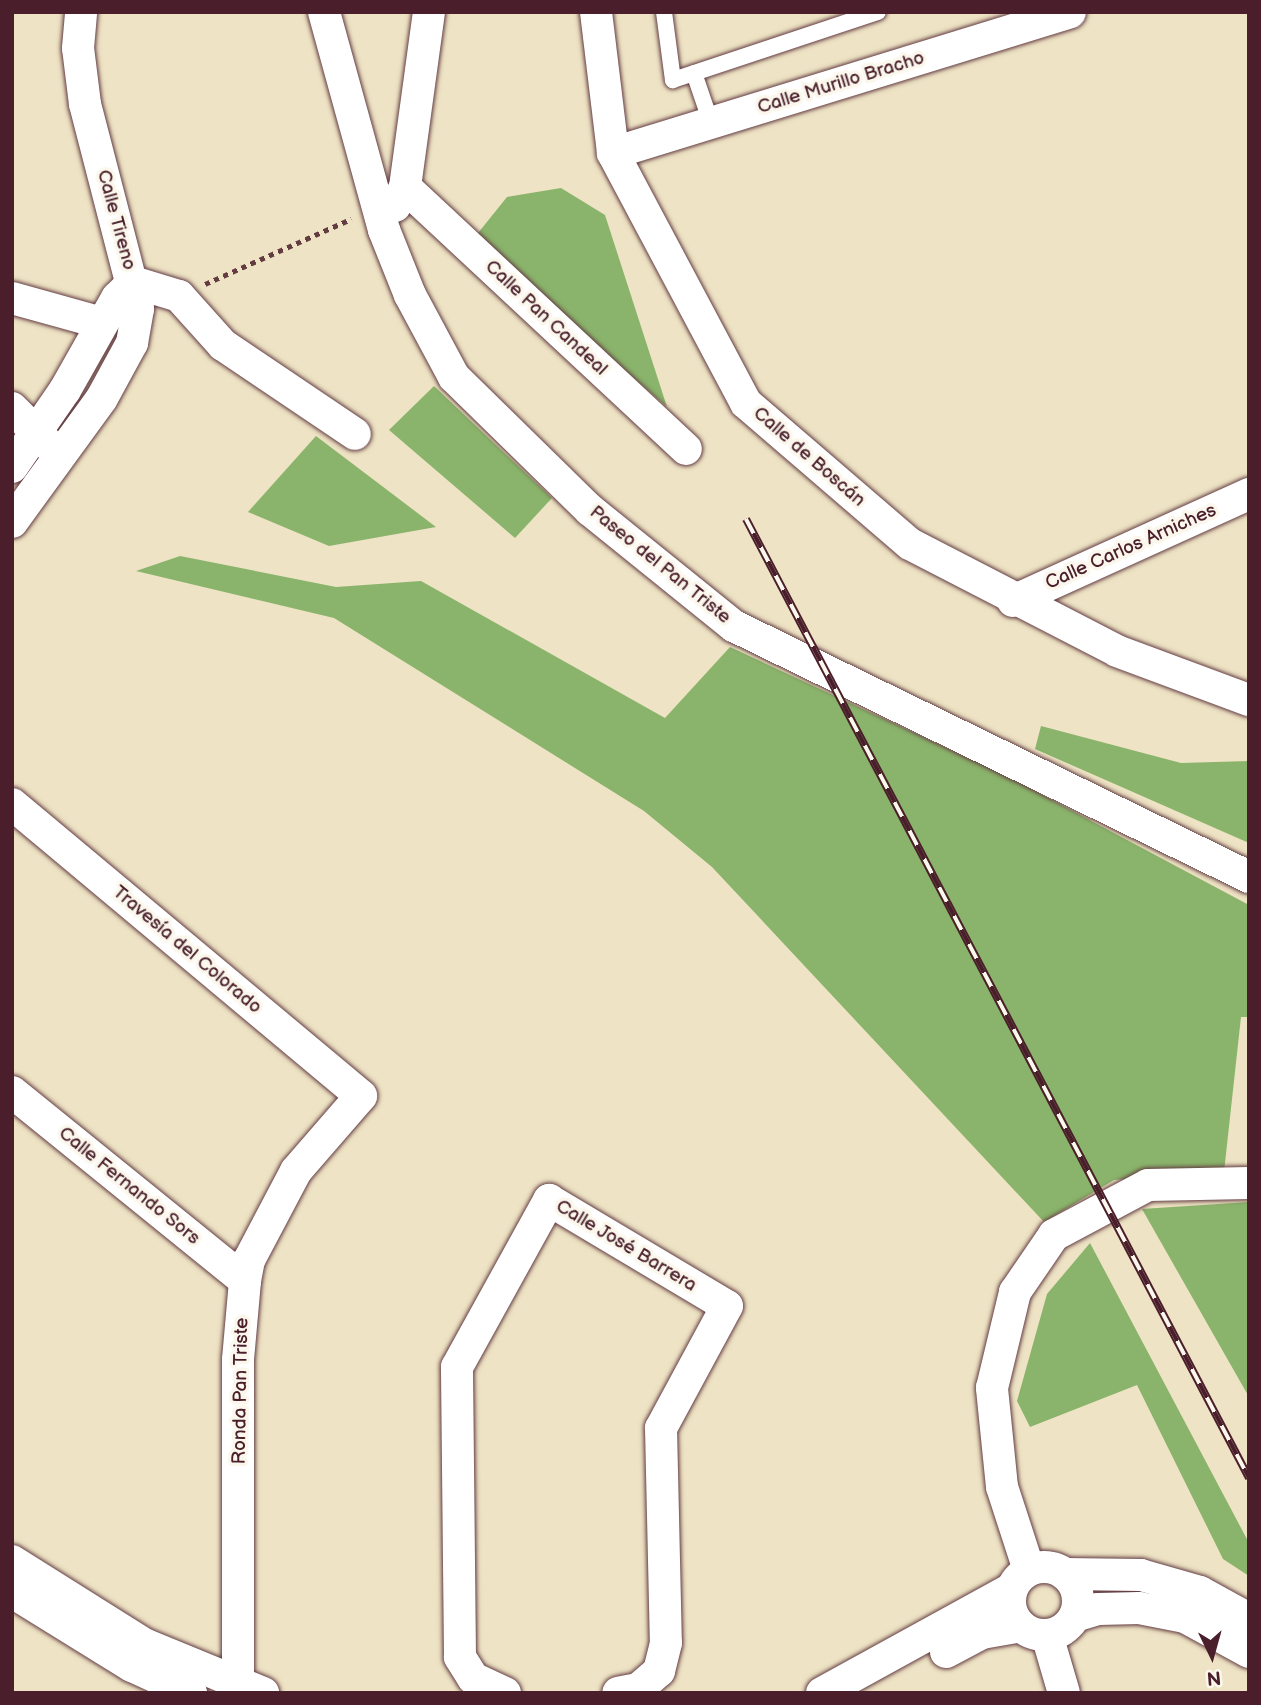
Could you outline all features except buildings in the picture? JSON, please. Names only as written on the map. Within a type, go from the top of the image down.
[{"type":"street","name":"Calle Tireno","points":[[81,12],[78,48],[85,104],[133,282],[179,296]]},
{"type":"street","name":"Paseo del Pan Triste","points":[[324,12],[380,219],[410,295],[454,377],[590,510],[734,626],[1249,877]]},
{"type":"street","points":[[380,219],[405,187],[429,12]]},
{"type":"street","name":"Calle de Boscán","points":[[596,12],[613,153],[746,403],[911,544],[1013,601],[1117,651],[1249,701]]},
{"type":"street","name":"Calle Murillo Bracho","points":[[613,153],[1070,12]]},
{"type":"street","name":"Calle Pan Candeal","points":[[405,187],[686,449]]},
{"type":"street","points":[[12,467],[102,323],[133,282]]},
{"type":"street","points":[[12,522],[63,457],[132,343],[138,309],[133,282]]},
{"type":"street","points":[[179,296],[223,345],[355,434]]},
{"type":"street","points":[[12,298],[102,323]]},
{"type":"street","points":[[12,408],[35,434],[63,457]]},
{"type":"street","name":"Calle Carlos Arniches","points":[[1013,601],[1249,494]]},
{"type":"street","name":"Travesía del Colorado","points":[[12,804],[361,1096]]},
{"type":"street","name":"Calle Fernando Sors","points":[[12,1092],[245,1281]]},
{"type":"street","name":"Ronda Pan Triste","points":[[250,1687],[238,1360],[245,1281],[249,1260],[296,1171],[361,1096]]},
{"type":"street","points":[[1064,1693],[1033,1631],[1009,1602],[1020,1580],[1002,1487],[992,1388],[1015,1292],[1054,1235],[1148,1185],[1249,1183]]},
{"type":"street","name":"Calle José Barrera","points":[[505,1693],[473,1678],[460,1657],[457,1367],[549,1200],[727,1306],[661,1428],[666,1643],[659,1671],[638,1689],[618,1693]]},
{"type":"street","points":[[12,1561],[144,1644],[250,1687]]},
{"type":"street","points":[[822,1693],[1020,1580],[1054,1568],[1065,1574],[1141,1575],[1200,1592],[1249,1619]]},
{"type":"street","points":[[1065,1574],[1077,1594],[1075,1616]]},
{"type":"street","points":[[12,1592],[132,1665],[191,1693]]},
{"type":"street","points":[[869,1693],[982,1633],[1063,1629],[1075,1616],[1098,1609],[1139,1608],[1185,1617],[1249,1652]]},
{"type":"lane","points":[[664,12],[673,80],[878,12]]},
{"type":"lane","points":[[694,73],[711,123]]},
{"type":"path","points":[[179,296],[380,219]]},
{"type":"green space","points":[[561,188],[605,215],[667,407],[474,238],[507,197]]},
{"type":"green space","points":[[434,386],[552,498],[515,538],[389,430]]},
{"type":"green space","points":[[316,436],[436,527],[329,546],[248,512]]},
{"type":"green space","points":[[180,556],[336,587],[421,581],[665,718],[730,647],[1009,777],[1249,905],[1249,1017],[1241,1017],[1224,1172],[1114,1180],[1044,1222],[712,867],[644,811],[334,618],[136,571]]},
{"type":"green space","points":[[1041,726],[1181,763],[1249,761],[1249,843],[1035,749]]},
{"type":"green space","points":[[1249,1202],[1249,1397],[1142,1209]]},
{"type":"green space","points":[[1090,1243],[1249,1543],[1249,1576],[1223,1559],[1137,1385],[1030,1427],[1017,1401],[1047,1294]]},
{"type":"railway","points":[[746,519],[1249,1478]]}]
